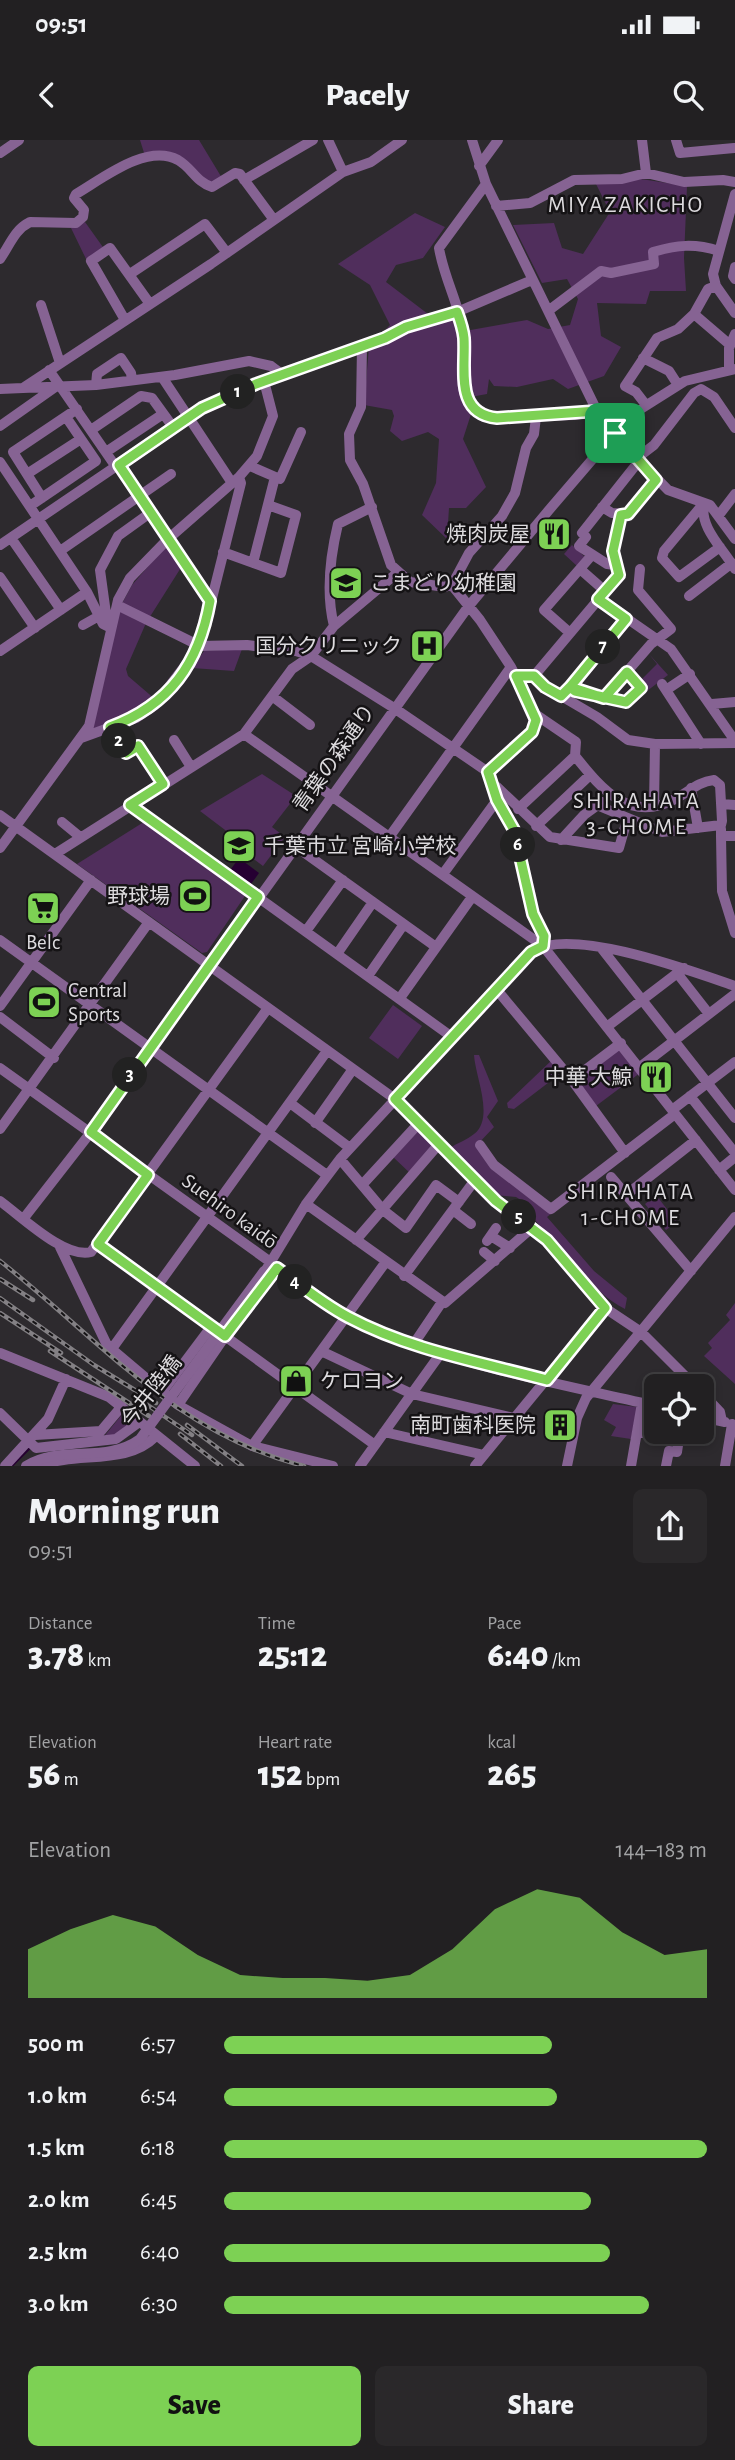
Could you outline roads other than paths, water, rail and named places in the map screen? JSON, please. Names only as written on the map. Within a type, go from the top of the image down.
[{"type":"street","points":[[0,153],[19,140]]},
{"type":"street","points":[[244,180],[313,140]]},
{"type":"street","points":[[328,140],[343,172]]},
{"type":"street","points":[[23,388],[227,253],[343,172],[371,162],[402,140]]},
{"type":"street","points":[[472,140],[485,184],[597,411],[656,480],[667,490],[704,503],[719,515],[735,539]]},
{"type":"street","points":[[479,166],[498,140]]},
{"type":"street","points":[[642,140],[646,173]]},
{"type":"street","points":[[676,140],[680,153],[735,150],[733,140]]},
{"type":"street","points":[[0,260],[9,241],[30,222],[76,223],[83,217],[84,209],[74,198],[76,194],[135,161],[168,157],[179,161],[198,181],[212,187],[235,173],[244,180],[274,220]]},
{"type":"street","points":[[496,206],[530,202],[574,180],[622,179],[646,173],[684,182],[735,182]]},
{"type":"street","points":[[485,184],[439,248],[442,268],[458,302],[457,312],[464,335],[464,391],[475,411],[484,417],[536,417],[597,411]]},
{"type":"street","points":[[735,194],[713,274],[716,286],[735,313]]},
{"type":"street","points":[[130,274],[205,224],[227,253]]},
{"type":"street","points":[[548,311],[601,271],[611,273],[654,264],[653,252],[678,245],[699,244],[719,251]]},
{"type":"street","points":[[125,320],[91,261],[110,248],[150,304]]},
{"type":"street","points":[[735,267],[735,279]]},
{"type":"street","points":[[0,545],[188,417],[264,382],[406,327],[457,312],[533,280]]},
{"type":"street","points":[[646,405],[636,392],[625,387],[657,338],[678,329],[694,314],[708,289],[716,286]]},
{"type":"street","points":[[41,304],[60,363]]},
{"type":"street","points":[[694,314],[729,344]]},
{"type":"street","points":[[732,369],[729,344],[735,334]]},
{"type":"street","points":[[362,346],[361,407],[349,434],[350,460],[372,507],[391,565],[410,582],[445,587],[451,584],[470,553],[502,516],[514,493],[526,448],[534,434],[536,417]]},
{"type":"street","points":[[96,385],[97,374],[121,358],[131,373],[132,380]]},
{"type":"street","points":[[643,358],[669,371],[678,385]]},
{"type":"street","points":[[0,389],[96,385],[162,377],[249,361],[271,366],[283,375]]},
{"type":"street","name":"青葉の森通り","points":[[24,1218],[91,1132],[468,607],[615,433],[646,405],[678,385],[700,376],[732,369]]},
{"type":"street","points":[[50,370],[210,601]]},
{"type":"street","points":[[700,376],[706,391],[732,414],[735,428]]},
{"type":"street","points":[[81,739],[136,718],[155,705],[200,646],[241,483],[188,417],[162,377]]},
{"type":"street","points":[[0,848],[89,726],[117,604],[130,578],[167,540],[250,466],[273,416],[264,382]]},
{"type":"street","points":[[0,426],[59,386]]},
{"type":"street","points":[[615,565],[607,564],[579,546],[586,537],[582,533],[637,458],[654,445],[694,393],[706,391]]},
{"type":"street","points":[[92,430],[141,396],[152,398],[173,427]]},
{"type":"street","points":[[42,498],[13,452],[77,409]]},
{"type":"street","points":[[106,452],[163,414]]},
{"type":"street","points":[[30,506],[96,461],[66,417]]},
{"type":"street","points":[[250,466],[280,479],[302,432]]},
{"type":"street","points":[[27,474],[81,439]]},
{"type":"street","points":[[0,462],[87,592],[103,624],[111,628]]},
{"type":"street","points":[[60,551],[170,474]]},
{"type":"street","points":[[253,563],[275,477]]},
{"type":"street","points":[[602,507],[621,515],[628,514],[656,480]]},
{"type":"street","points":[[719,515],[735,494]]},
{"type":"street","points":[[689,596],[733,566],[705,524],[702,515],[704,503]]},
{"type":"street","points":[[704,503],[664,551],[662,558],[679,577],[720,547]]},
{"type":"street","points":[[223,552],[281,573],[296,515],[268,505]]},
{"type":"street","points":[[334,626],[330,610],[331,559],[338,524],[372,507]]},
{"type":"street","points":[[111,628],[104,615],[100,570],[118,537],[150,513]]},
{"type":"street","points":[[534,676],[619,575],[613,551],[621,515]]},
{"type":"street","points":[[11,538],[61,610]]},
{"type":"street","points":[[570,633],[544,610],[593,555]]},
{"type":"street","points":[[513,671],[534,676],[545,687],[597,717],[628,740],[655,744],[735,742],[712,704],[671,649],[626,619],[580,569]]},
{"type":"street","points":[[604,698],[658,639],[671,629],[638,590],[640,569]]},
{"type":"street","points":[[55,854],[79,836],[244,734],[292,669],[312,656],[334,626],[397,573]]},
{"type":"street","points":[[0,577],[35,628]]},
{"type":"street","points":[[451,584],[513,671],[535,714],[576,742],[575,756],[608,796],[642,808],[676,799],[691,788],[713,780],[720,785],[722,891],[735,933]]},
{"type":"street","points":[[0,636],[4,649],[87,592]]},
{"type":"street","points":[[117,604],[200,646],[247,645],[296,651],[312,656],[488,772],[497,800],[514,830],[533,914],[544,936],[543,946]]},
{"type":"street","points":[[83,625],[99,616]]},
{"type":"street","points":[[561,696],[626,619]]},
{"type":"street","points":[[390,836],[451,749],[513,671]]},
{"type":"street","points":[[570,687],[626,702],[641,688],[627,672]]},
{"type":"street","points":[[690,674],[664,687],[701,744]]},
{"type":"street","points":[[272,696],[310,725]]},
{"type":"street","points":[[712,704],[735,702]]},
{"type":"street","points":[[488,772],[532,732],[535,714]]},
{"type":"street","points":[[110,727],[126,753],[138,746],[163,784]]},
{"type":"street","points":[[244,734],[543,946],[735,1190]]},
{"type":"street","points":[[174,740],[191,767]]},
{"type":"street","points":[[654,806],[655,744]]},
{"type":"street","points":[[518,809],[575,756]]},
{"type":"street","points":[[536,825],[590,775]]},
{"type":"street","points":[[491,785],[497,787],[550,837],[561,840],[619,848],[627,820]]},
{"type":"street","points":[[691,788],[698,828]]},
{"type":"street","points":[[561,840],[584,815],[599,806],[608,796]]},
{"type":"street","points":[[443,874],[497,800]]},
{"type":"street","points":[[722,804],[735,805]]},
{"type":"street","points":[[130,805],[452,1037]]},
{"type":"street","points":[[599,806],[627,820],[662,832],[698,828],[735,836]]},
{"type":"street","points":[[0,815],[395,1099],[496,1201],[533,1227],[605,1308],[641,1332],[683,1374]]},
{"type":"street","points":[[62,822],[79,836]]},
{"type":"street","points":[[295,846],[436,947]]},
{"type":"street","points":[[0,1006],[91,880]]},
{"type":"street","points":[[306,931],[343,880]]},
{"type":"street","points":[[400,998],[472,897]]},
{"type":"street","points":[[337,954],[373,902]]},
{"type":"street","points":[[0,1129],[54,1058],[149,922]]},
{"type":"street","points":[[368,976],[404,924]]},
{"type":"street","points":[[0,940],[327,1175]]},
{"type":"street","points":[[178,1405],[270,1267],[327,1175],[531,952],[552,943],[641,955],[680,971],[735,986]]},
{"type":"street","points":[[602,949],[735,1118]]},
{"type":"street","points":[[608,1026],[680,971]]},
{"type":"street","points":[[680,971],[709,1014]]},
{"type":"street","points":[[496,990],[572,1080],[625,1153]]},
{"type":"street","points":[[640,1067],[734,998]]},
{"type":"street","points":[[60,1247],[88,1253],[98,1244],[268,1008]]},
{"type":"street","points":[[0,1017],[54,1058]]},
{"type":"street","points":[[572,1080],[621,1043]]},
{"type":"street","points":[[111,1350],[327,1051]]},
{"type":"street","points":[[480,1145],[494,1165],[551,1209],[625,1153],[690,1096],[735,1062]]},
{"type":"street","name":"Suehiro kaidō","points":[[0,1068],[91,1132],[270,1267],[346,1317],[413,1345],[642,1403]]},
{"type":"street","points":[[315,1123],[354,1069]]},
{"type":"street","points":[[690,1096],[735,1155],[719,1170]]},
{"type":"street","points":[[290,1103],[350,1148]]},
{"type":"street","points":[[362,1185],[419,1123]]},
{"type":"street","points":[[626,1195],[696,1140]]},
{"type":"street","points":[[356,1240],[439,1144]]},
{"type":"street","points":[[340,1159],[383,1210],[406,1228],[436,1185],[471,1224]]},
{"type":"street","points":[[611,1177],[691,1271]]},
{"type":"street","points":[[404,1276],[475,1180]]},
{"type":"street","points":[[0,1201],[60,1247],[111,1350],[178,1405],[252,1446],[332,1466]]},
{"type":"street","points":[[306,1205],[442,1302]]},
{"type":"street","points":[[567,1466],[576,1418],[592,1390],[735,1217]]},
{"type":"street","points":[[413,1345],[442,1302],[533,1227]]},
{"type":"street","points":[[492,1235],[510,1248]]},
{"type":"street","points":[[98,1244],[375,1445]]},
{"type":"street","points":[[484,1252],[495,1261]]},
{"type":"street","points":[[252,1446],[385,1263]]},
{"type":"street","name":"今井陸橋","points":[[26,1466],[49,1456],[119,1450],[140,1439],[270,1267]]},
{"type":"street","points":[[475,1466],[605,1308]]},
{"type":"street","points":[[163,1391],[211,1327]]},
{"type":"street","points":[[321,1351],[412,1394],[514,1418]]},
{"type":"street","points":[[0,1353],[66,1379],[122,1406],[155,1437],[195,1466]]},
{"type":"street","points":[[360,1466],[441,1353]]},
{"type":"street","points":[[5,1466],[33,1441],[48,1419],[66,1379]]},
{"type":"street","points":[[631,1466],[642,1403]]},
{"type":"street","points":[[0,1413],[33,1441],[55,1444],[92,1437],[101,1431],[122,1406]]},
{"type":"street","points":[[714,1406],[730,1423],[725,1466]]},
{"type":"street","points":[[33,1441],[62,1434],[116,1438],[128,1434],[138,1423]]},
{"type":"street","points":[[384,1432],[484,1455]]},
{"type":"street","points":[[638,1432],[644,1432]]},
{"type":"street","points":[[55,1444],[62,1434]]},
{"type":"street","points":[[40,1466],[59,1460],[108,1459],[141,1447],[155,1437]]},
{"type":"street","points":[[666,1466],[669,1451],[677,1452],[678,1444]]},
{"type":"street","points":[[115,1466],[122,1455]]},
{"type":"waterway","points":[[12,1466],[30,1448]]},
{"type":"railway","points":[[0,1261],[141,1381],[178,1408],[216,1431],[258,1451],[304,1466]]},
{"type":"railway","points":[[0,1279],[33,1300]]},
{"type":"railway","points":[[0,1298],[94,1365],[156,1403]]},
{"type":"railway","points":[[0,1313],[61,1353]]},
{"type":"railway","points":[[50,1351],[149,1416]]},
{"type":"railway","points":[[143,1402],[192,1435]]},
{"type":"railway","points":[[187,1425],[242,1466]]},
{"type":"railway","points":[[180,1434],[221,1466]]},
{"type":"place","name":"焼肉炭屋","points":[[554,534]]},
{"type":"place","name":"こまどり幼稚園","points":[[346,583]]},
{"type":"place","name":"国分クリニック","points":[[427,646]]},
{"type":"place","name":"千葉市立 宮崎小学校","points":[[239,846]]},
{"type":"place","name":"野球場","points":[[195,896]]},
{"type":"place","name":"Belc","points":[[43,908]]},
{"type":"place","name":"Central Sports","points":[[44,1002]]},
{"type":"place","name":"中華 大鯨","points":[[656,1077]]},
{"type":"place","name":"ケロヨン","points":[[296,1381]]},
{"type":"place","name":"南町歯科医院","points":[[560,1425]]},
{"type":"district","name":"MIYAZAKICHO","points":[[626,204]]},
{"type":"district","name":"SHIRAHATA 3-CHOME","points":[[637,813]]},
{"type":"district","name":"SHIRAHATA 1-CHOME","points":[[631,1204]]}]
